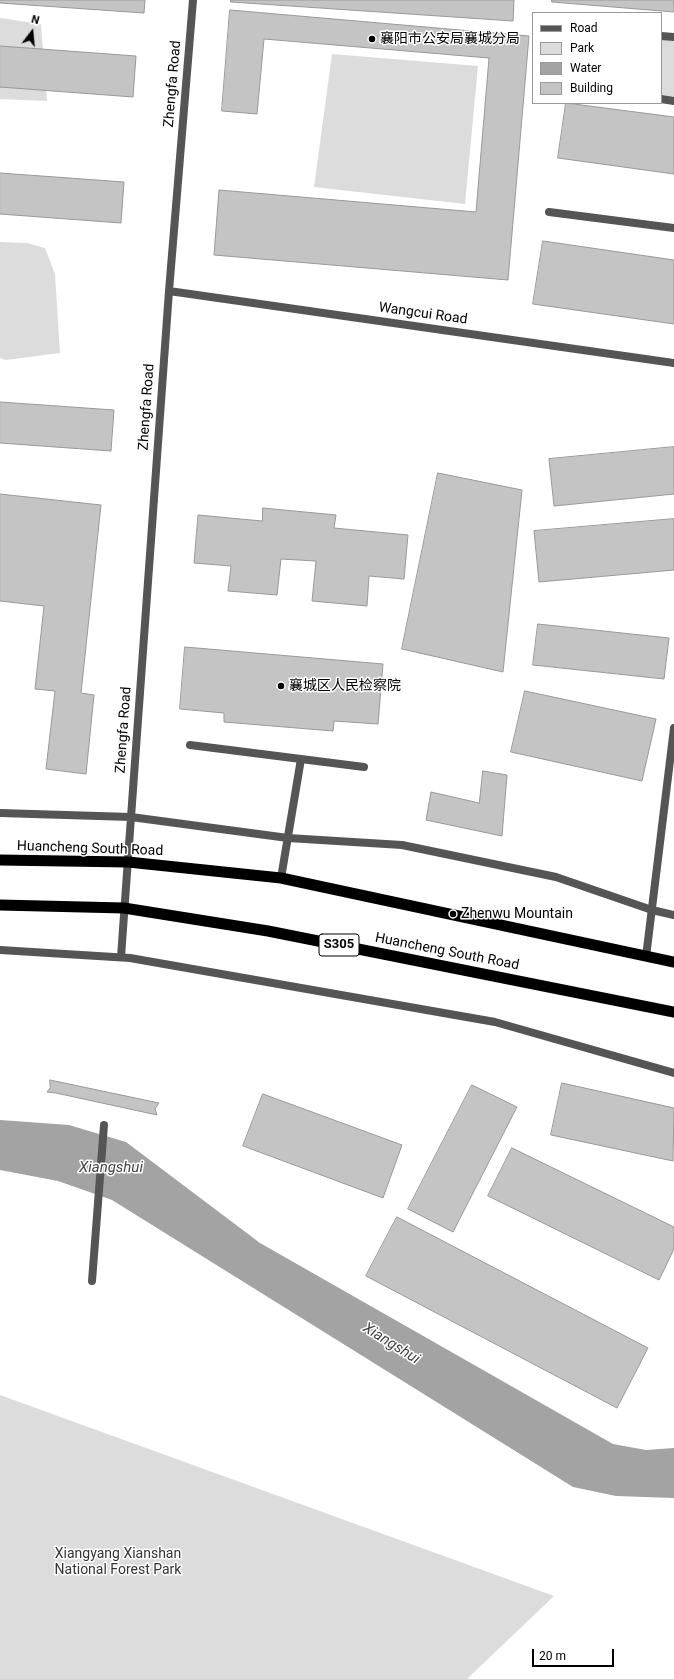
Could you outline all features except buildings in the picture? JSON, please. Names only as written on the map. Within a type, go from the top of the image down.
[{"type":"highway","name":"Huancheng South Road","points":[[0,860],[128,862],[281,878],[674,962]]},
{"type":"highway","name":"Huancheng South Road","points":[[0,905],[124,908],[268,931],[674,1012]]},
{"type":"street","name":"Zhengfa Road","points":[[121,957],[169,290],[193,0]]},
{"type":"street","points":[[662,36],[674,37]]},
{"type":"street","points":[[662,99],[674,101]]},
{"type":"street","points":[[549,212],[674,228]]},
{"type":"street","name":"Wangcui Road","points":[[169,290],[674,363]]},
{"type":"street","points":[[646,957],[674,728]]},
{"type":"street","points":[[190,745],[364,768]]},
{"type":"street","points":[[281,878],[302,759]]},
{"type":"street","points":[[0,813],[131,817],[288,838],[402,845],[556,877],[652,910],[674,915]]},
{"type":"street","points":[[0,950],[121,957],[495,1022],[674,1073]]},
{"type":"street","points":[[92,1281],[104,1125]]},
{"type":"green space","points":[[0,18],[41,24],[47,101],[0,99]]},
{"type":"green space","points":[[662,36],[674,37],[674,100],[662,99]]},
{"type":"green space","points":[[332,54],[478,66],[465,204],[314,187]]},
{"type":"green space","points":[[0,242],[27,243],[45,248],[55,274],[60,353],[6,360],[0,358]]},
{"type":"green space","name":"Xiangyang Xianshan National Forest Park","points":[[0,1395],[554,1596],[467,1679],[0,1679]]},
{"type":"water","name":"Xiangshui","points":[[0,1120],[69,1125],[126,1142],[260,1243],[613,1444],[646,1450],[674,1448],[674,1498],[616,1496],[573,1487],[112,1200],[58,1181],[0,1170]]},
{"type":"place","name":"襄阳市公安局襄城分局","points":[[372,39]]},
{"type":"place","name":"襄城区人民检察院","points":[[281,686]]},
{"type":"place","name":"Zhenwu Mountain","points":[[453,914]]}]
